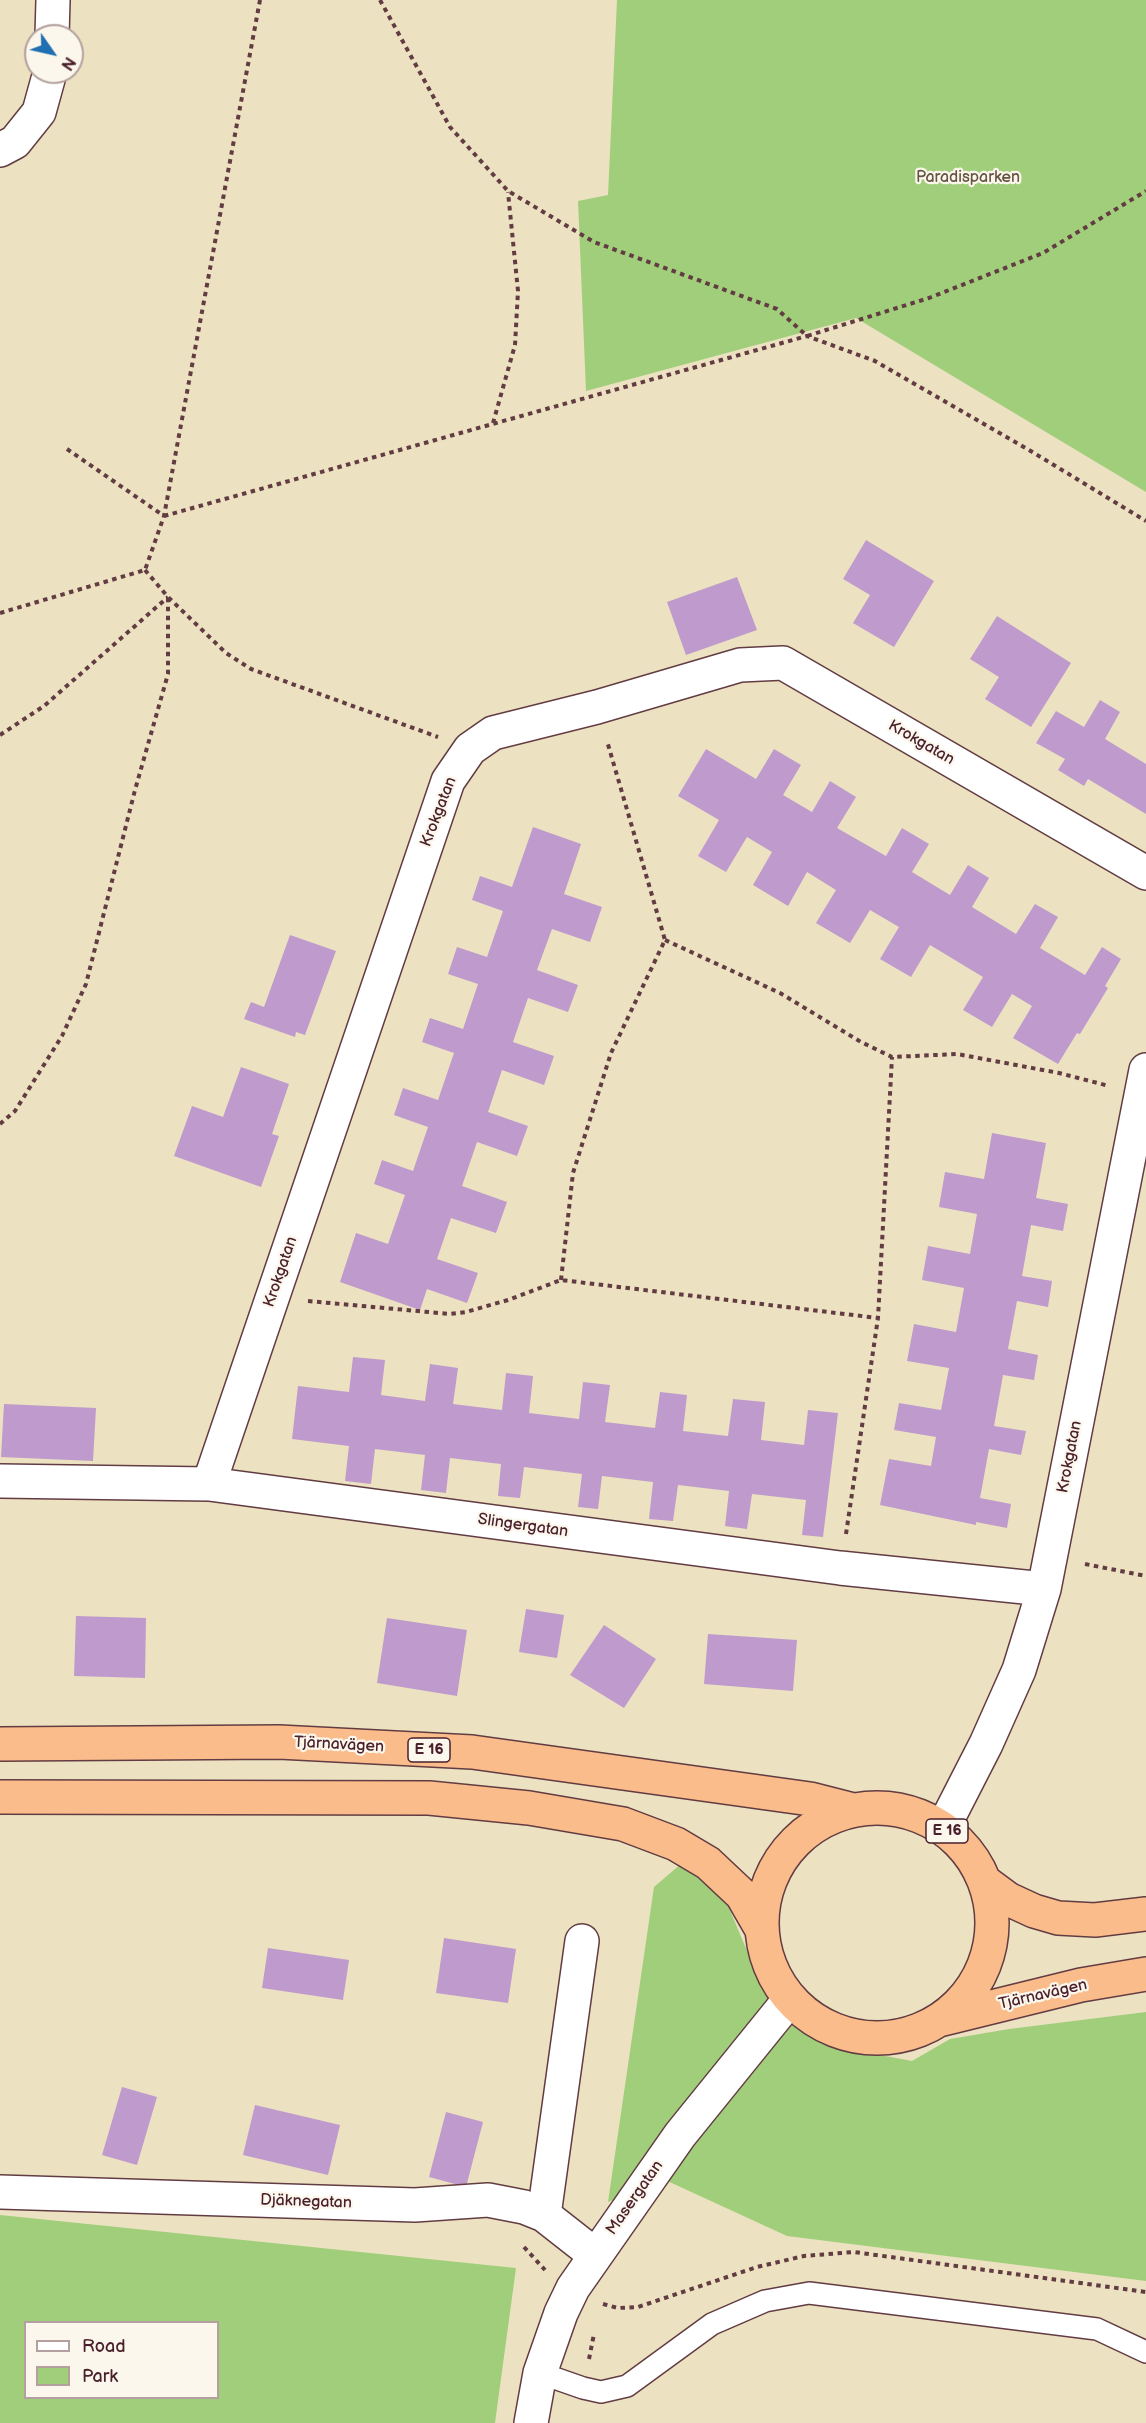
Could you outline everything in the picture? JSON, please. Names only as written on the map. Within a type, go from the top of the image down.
[{"type":"highway","name":"Tjärnavägen","points":[[0,1744],[279,1742],[472,1752],[810,1799],[853,1810]]},
{"type":"highway","name":"Tjärnavägen","points":[[0,1797],[429,1798],[529,1808],[623,1824],[666,1840],[708,1863],[741,1895],[761,1928]]},
{"type":"highway","name":"Tjärnavägen","points":[[885,1808],[915,1814],[943,1828],[968,1852],[985,1882],[992,1912],[991,1944],[981,1973],[965,1999],[941,2019],[920,2031],[897,2037],[862,2038],[827,2028],[807,2016],[790,1999],[769,1966],[761,1928],[765,1896],[777,1865],[796,1840],[823,1821],[853,1810],[885,1808]]},
{"type":"highway","name":"Tjärnavägen","points":[[985,1882],[1008,1899],[1034,1911],[1058,1918],[1095,1920],[1146,1914]]},
{"type":"highway","name":"Tjärnavägen","points":[[941,2019],[1081,1985],[1146,1974]]},
{"type":"street","points":[[52,24],[53,0]]},
{"type":"street","points":[[0,150],[15,142],[39,112],[47,84]]},
{"type":"street","name":"Krokgatan","points":[[209,1484],[448,781],[470,749],[493,733],[597,707],[740,665],[783,663],[1146,873]]},
{"type":"street","name":"Krokgatan","points":[[943,1828],[986,1744],[1019,1670],[1044,1588],[1144,1082]]},
{"type":"street","name":"Slingergatan","points":[[0,1481],[209,1484],[840,1568],[1044,1588]]},
{"type":"street","points":[[544,2215],[582,1941]]},
{"type":"street","name":"Masergatan","points":[[531,2423],[540,2373],[561,2313],[573,2288],[680,2135],[790,1999]]},
{"type":"street","name":"Djäknegatan","points":[[0,2192],[416,2205],[488,2200],[524,2207],[544,2215],[595,2255]]},
{"type":"lane","points":[[540,2373],[583,2388],[601,2391],[627,2386],[722,2319],[765,2301],[809,2294],[1097,2329],[1146,2352]]},
{"type":"path","points":[[145,570],[164,516],[260,0]]},
{"type":"path","points":[[380,0],[450,127],[508,191],[594,242],[777,309],[807,336],[875,361],[1146,521]]},
{"type":"path","points":[[494,423],[515,345],[518,291],[508,191]]},
{"type":"path","points":[[164,516],[807,336],[929,298],[1043,254],[1146,191]]},
{"type":"path","points":[[67,448],[164,516]]},
{"type":"path","points":[[145,570],[168,597],[226,653],[250,669],[470,749]]},
{"type":"path","points":[[0,613],[145,570]]},
{"type":"path","points":[[0,735],[44,706],[168,597]]},
{"type":"path","points":[[0,1124],[15,1111],[62,1036],[86,984],[135,790],[168,674],[168,597]]},
{"type":"path","points":[[561,1280],[573,1173],[611,1053],[665,940],[597,707]]},
{"type":"path","points":[[665,940],[780,993],[861,1042],[892,1057],[957,1054],[1059,1073],[1144,1082]]},
{"type":"path","points":[[840,1568],[878,1318],[892,1057]]},
{"type":"path","points":[[272,1298],[450,1314],[466,1312],[508,1300],[561,1280],[878,1318]]},
{"type":"path","points":[[1050,1557],[1146,1576]]},
{"type":"green space","name":"Paradisparken","points":[[617,0],[1146,0],[1146,492],[856,318],[586,391],[578,201],[608,195]]},
{"type":"green space","points":[[682,1863],[727,1903],[765,1994],[822,2044],[912,2061],[950,2039],[1009,2029],[1146,2012],[1146,2281],[787,2236],[663,2179],[608,2202],[654,1887]]},
{"type":"green space","points":[[0,2215],[516,2268],[495,2423],[0,2423]]},
{"type":"building","points":[[866,540],[934,581],[894,647],[853,623],[870,595],[843,579]]},
{"type":"building","points":[[737,577],[757,630],[686,655],[667,602]]},
{"type":"building","points":[[997,616],[1071,663],[1031,727],[985,699],[999,677],[970,659]]},
{"type":"building","points":[[1100,700],[1120,712],[1105,739],[1146,764],[1146,814],[1088,779],[1084,786],[1058,770],[1065,759],[1036,743],[1056,711],[1084,727]]},
{"type":"building","points":[[706,749],[756,779],[774,749],[801,765],[783,795],[812,812],[830,781],[856,797],[837,828],[886,856],[902,828],[929,844],[912,872],[950,895],[968,865],[989,878],[972,907],[1016,934],[1035,904],[1058,917],[1040,948],[1085,975],[1102,947],[1121,959],[1105,986],[1108,988],[1080,1034],[1077,1033],[1058,1064],[1013,1038],[1032,1006],[1012,994],[992,1027],[963,1010],[983,977],[930,945],[911,977],[880,959],[899,927],[870,910],[850,943],[816,923],[836,890],[807,872],[788,906],[753,885],[772,852],[747,837],[726,872],[698,856],[719,820],[678,796]]},
{"type":"building","points":[[533,827],[581,844],[564,894],[602,907],[590,942],[552,929],[537,970],[578,985],[568,1012],[528,998],[513,1042],[554,1056],[544,1085],[502,1070],[488,1112],[528,1126],[517,1156],[477,1142],[462,1186],[507,1202],[496,1233],[451,1218],[437,1259],[478,1273],[467,1303],[427,1289],[420,1310],[340,1282],[356,1233],[388,1244],[405,1195],[374,1184],[382,1160],[413,1171],[428,1127],[394,1115],[403,1088],[438,1100],[454,1053],[422,1042],[430,1018],[463,1029],[478,984],[448,974],[457,947],[487,957],[503,911],[472,900],[480,876],[512,887]]},
{"type":"building","points":[[290,935],[336,951],[305,1035],[296,1032],[295,1037],[244,1019],[251,1002],[264,1007]]},
{"type":"building","points":[[241,1067],[289,1084],[272,1134],[279,1136],[261,1187],[174,1156],[192,1106],[223,1117]]},
{"type":"building","points":[[992,1133],[1046,1143],[1036,1198],[1068,1204],[1063,1231],[1031,1225],[1022,1276],[1052,1281],[1048,1307],[1017,1301],[1008,1349],[1038,1355],[1034,1380],[1003,1375],[994,1426],[1026,1431],[1021,1455],[989,1449],[980,1498],[1011,1504],[1007,1528],[976,1522],[976,1525],[880,1505],[889,1459],[931,1466],[936,1437],[894,1430],[899,1403],[941,1410],[949,1368],[907,1361],[914,1324],[956,1332],[964,1288],[922,1280],[928,1246],[970,1254],[977,1214],[939,1207],[945,1172],[984,1179]]},
{"type":"building","points":[[353,1357],[385,1360],[381,1395],[425,1401],[430,1364],[458,1368],[453,1404],[502,1410],[506,1373],[533,1376],[529,1413],[579,1419],[583,1382],[610,1385],[605,1422],[655,1428],[660,1392],[687,1395],[683,1431],[728,1436],[733,1399],[765,1402],[761,1440],[804,1445],[808,1410],[838,1413],[823,1537],[802,1535],[806,1500],[752,1494],[747,1529],[725,1526],[729,1491],[678,1485],[673,1521],[649,1519],[653,1482],[602,1476],[598,1509],[578,1507],[582,1474],[524,1467],[520,1498],[498,1496],[501,1464],[450,1458],[446,1493],[421,1490],[425,1455],[375,1449],[371,1484],[345,1481],[349,1446],[292,1439],[298,1386],[349,1392]]},
{"type":"building","points":[[4,1404],[96,1408],[93,1461],[1,1457]]},
{"type":"building","points":[[526,1609],[564,1615],[557,1658],[519,1652]]},
{"type":"building","points":[[76,1616],[146,1618],[145,1678],[74,1676]]},
{"type":"building","points":[[387,1618],[467,1630],[457,1696],[377,1683]]},
{"type":"building","points":[[604,1625],[656,1659],[624,1708],[570,1675]]},
{"type":"building","points":[[708,1634],[797,1640],[793,1691],[704,1684]]},
{"type":"building","points":[[444,1938],[516,1949],[508,2003],[436,1993]]},
{"type":"building","points":[[268,1948],[349,1960],[343,2000],[262,1988]]},
{"type":"building","points":[[122,2087],[157,2097],[137,2165],[102,2155]]},
{"type":"building","points":[[255,2105],[340,2125],[328,2175],[243,2155]]},
{"type":"building","points":[[446,2112],[483,2122],[466,2187],[429,2177]]}]
